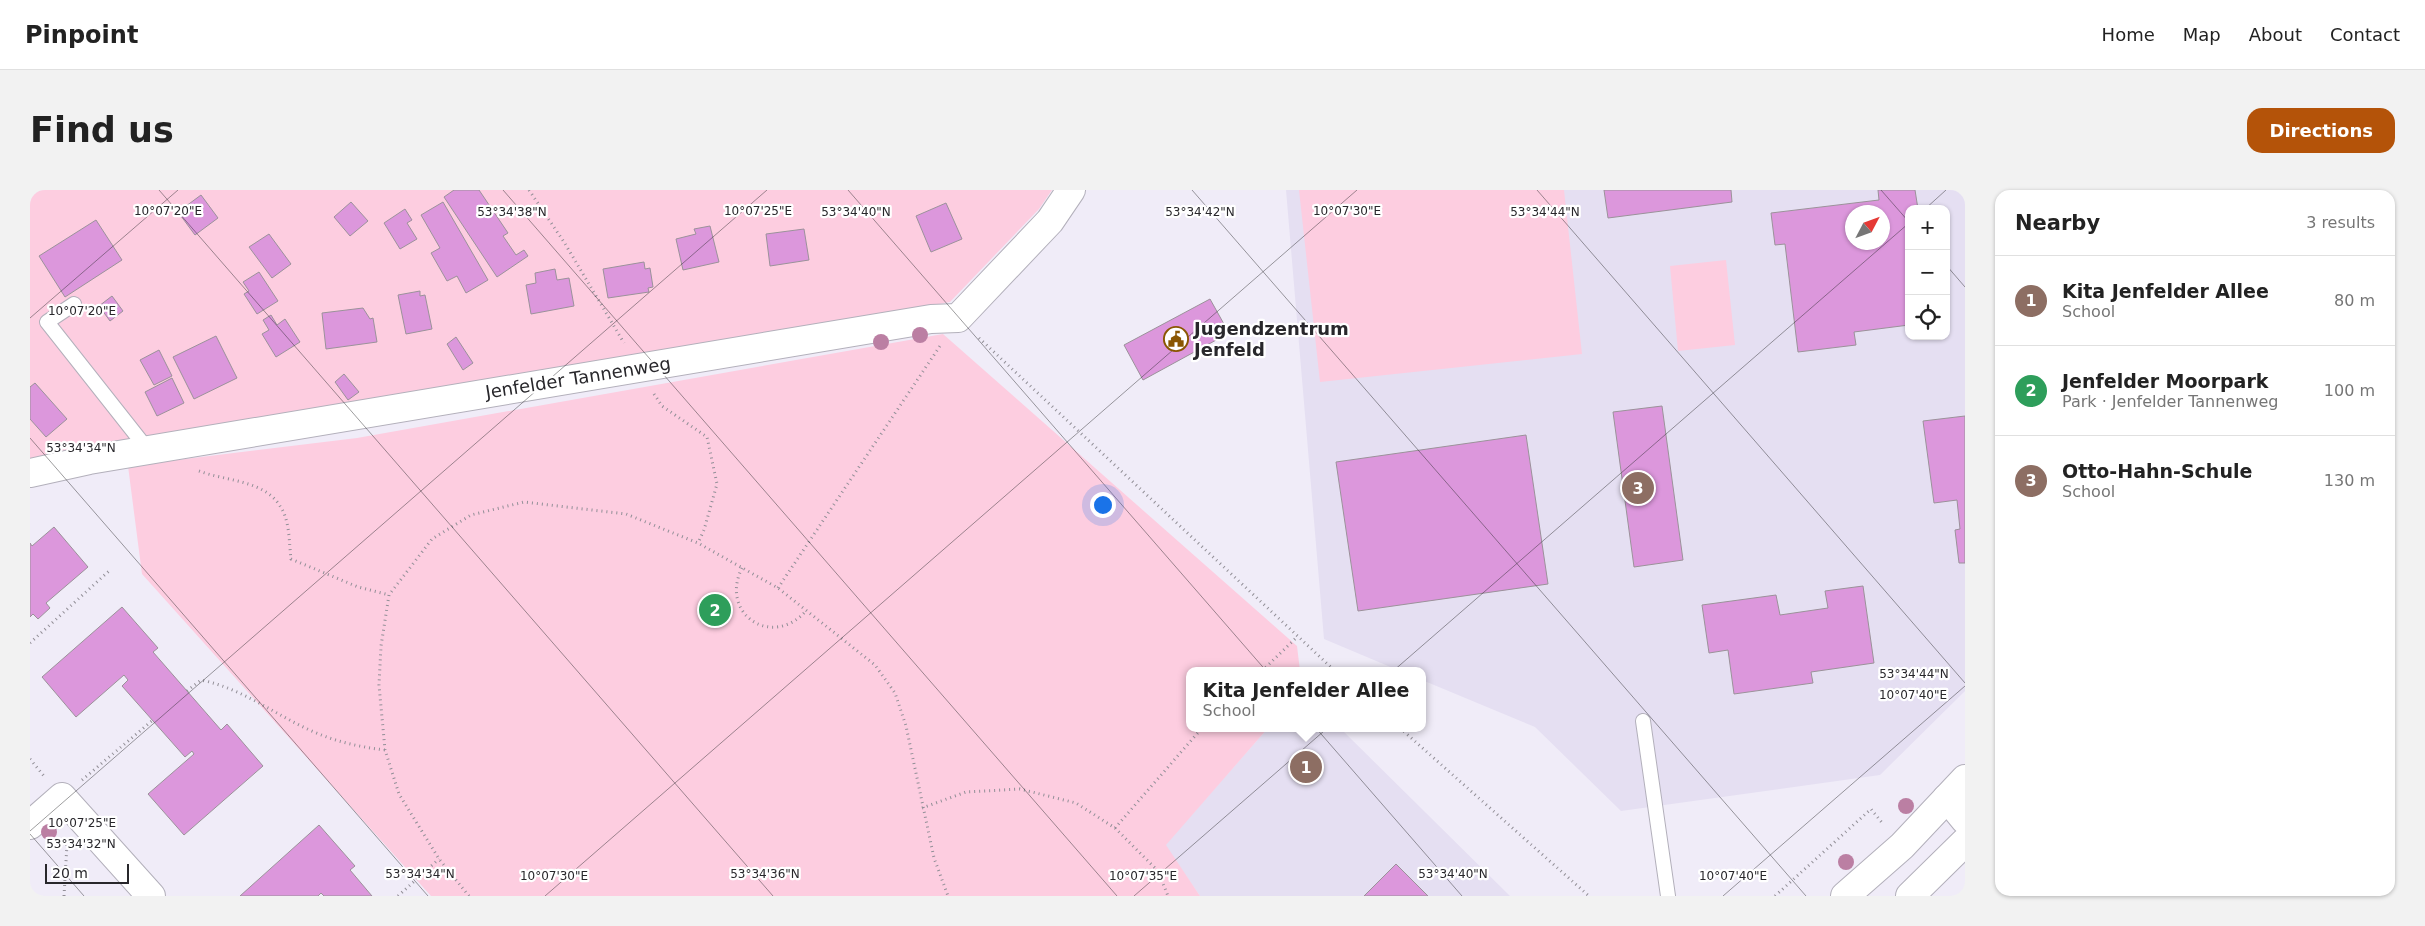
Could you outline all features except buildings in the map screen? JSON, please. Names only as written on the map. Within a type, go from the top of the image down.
[{"type":"street","points":[[958,318],[1050,221],[1071,190]]},
{"type":"street","name":"Jenfelder Tannenweg","points":[[30,473],[148,450],[931,319],[958,318]]},
{"type":"street","points":[[1845,896],[1902,846],[1965,779]]},
{"type":"street","points":[[30,825],[62,797],[151,896]]},
{"type":"street","points":[[1946,798],[1965,820]]},
{"type":"street","points":[[1910,896],[1965,842]]},
{"type":"lane","points":[[74,304],[47,322],[148,450]]},
{"type":"lane","points":[[1643,721],[1668,896]]},
{"type":"path","points":[[778,588],[958,318],[1331,667]]},
{"type":"path","points":[[176,446],[192,469],[262,489],[281,506],[288,530],[291,559],[358,587],[389,595]]},
{"type":"path","points":[[469,896],[439,858],[399,794],[385,750],[379,685],[381,646],[389,595],[432,539],[471,516],[524,502],[626,514],[698,543],[778,588],[875,665],[894,693],[906,726],[934,858],[948,896]]},
{"type":"path","points":[[742,568],[735,586],[736,596],[745,615],[754,622],[766,627],[778,628],[799,619],[806,611]]},
{"type":"path","points":[[30,643],[109,571]]},
{"type":"path","points":[[1266,667],[1297,637]]},
{"type":"path","points":[[187,691],[201,680],[226,686],[313,732],[355,747],[385,750]]},
{"type":"path","points":[[62,797],[153,720]]},
{"type":"path","points":[[1115,828],[1199,732]]},
{"type":"path","points":[[1404,732],[1589,896]]},
{"type":"path","points":[[922,808],[966,792],[1020,789],[1076,803],[1115,828],[1158,871],[1168,896]]},
{"type":"path","points":[[1775,896],[1871,809],[1887,829]]},
{"type":"path","points":[[64,896],[67,843],[86,824]]},
{"type":"path","points":[[398,896],[439,858]]},
{"type":"path","points":[[1959,896],[1965,891]]},
{"type":"shaded area","points":[[30,190],[1052,190],[1039,209],[950,302],[30,466]]},
{"type":"shaded area","points":[[1286,190],[1965,190],[1965,691],[1880,775],[1621,811],[1535,727],[1426,682],[1426,667],[1390,667],[1324,639]]},
{"type":"shaded area","points":[[1299,190],[1564,190],[1582,354],[1320,382]]},
{"type":"shaded area","points":[[1726,260],[1735,345],[1678,351],[1670,266]]},
{"type":"shaded area","points":[[943,334],[1297,646],[1300,667],[1186,667],[1186,732],[1265,732],[1166,845],[1200,896],[431,896],[142,574],[128,466],[357,438]]},
{"type":"shaded area","points":[[1264,732],[1344,732],[1510,896],[1200,896],[1165,845]]},
{"type":"place","name":"Jugendzentrum Jenfeld","points":[[1176,339]]},
{"type":"place","name":"Otto-Hahn-Schule","points":[[1638,488]]},
{"type":"place","name":"Jenfelder Moorpark","points":[[715,610]]},
{"type":"place","name":"Kita Jenfelder Allee","points":[[1306,767]]}]
